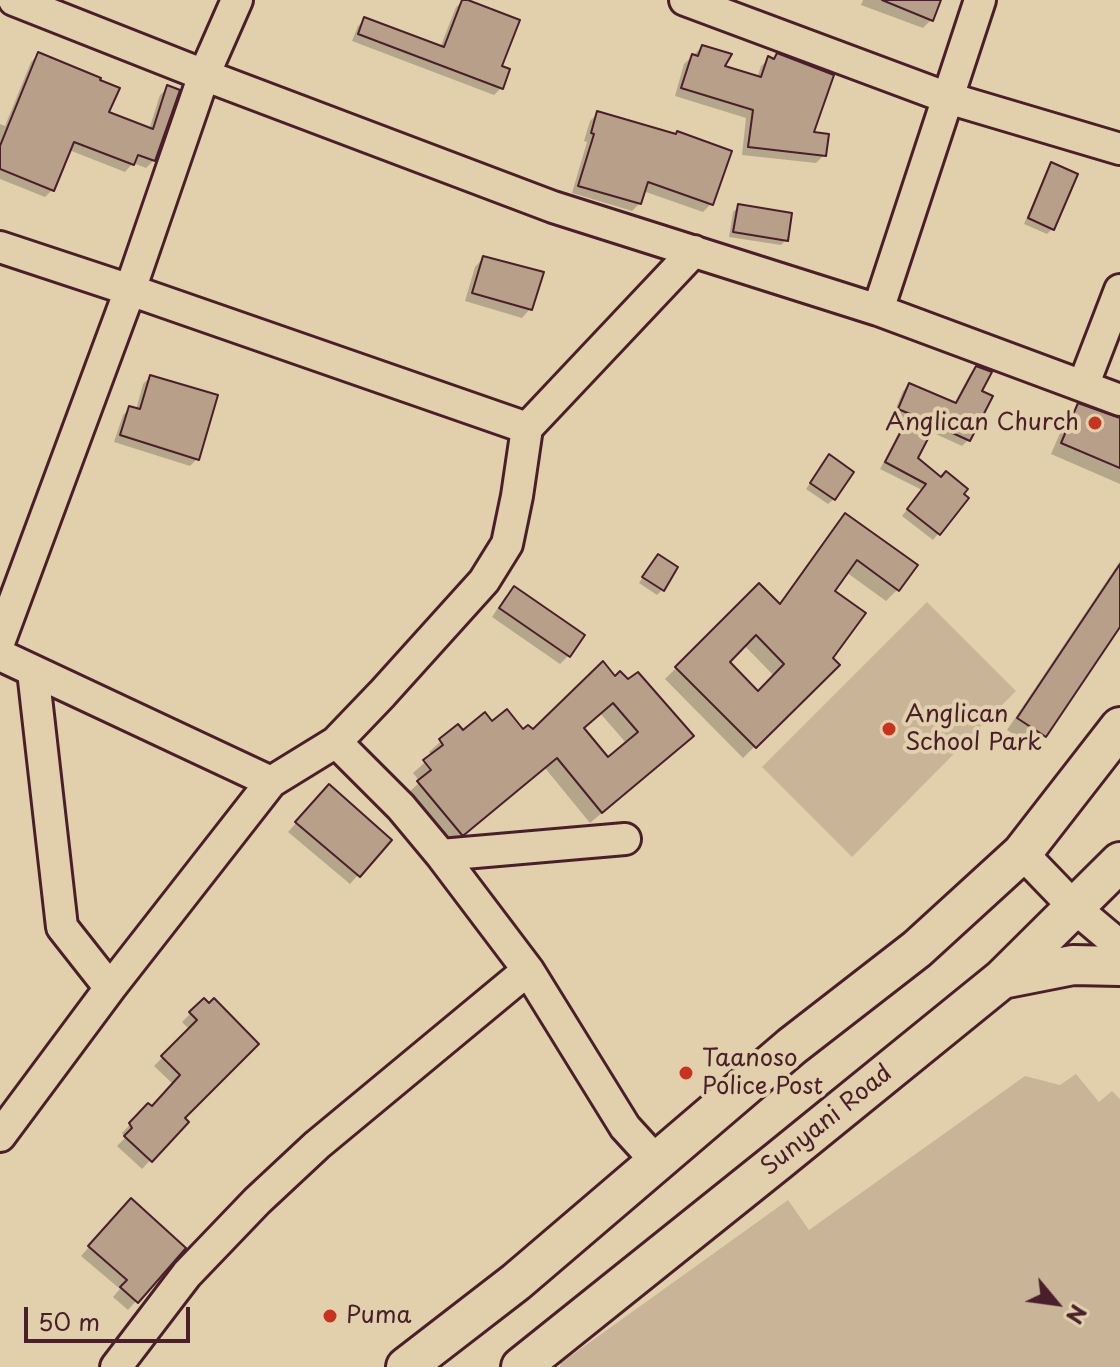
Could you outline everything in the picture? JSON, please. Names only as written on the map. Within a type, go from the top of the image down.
[{"type":"main road","points":[[406,1367],[516,1282],[792,1046],[917,949],[1022,853],[1120,727]]},
{"type":"main road","name":"Sunyani Road","points":[[527,1365],[1002,979],[1120,862]]},
{"type":"main road","points":[[1002,979],[1073,965],[1120,966]]},
{"type":"street","points":[[14,0],[553,207],[878,310],[1120,400]]},
{"type":"street","points":[[0,640],[130,290],[204,75],[237,0]]},
{"type":"street","points":[[685,0],[948,98],[1120,149]]},
{"type":"street","points":[[878,310],[980,0]]},
{"type":"street","points":[[0,247],[527,428]]},
{"type":"street","points":[[0,1136],[110,988],[271,782],[336,742],[484,581],[507,544],[527,428],[694,251]]},
{"type":"street","points":[[1083,386],[1120,290]]},
{"type":"street","points":[[0,655],[271,782]]},
{"type":"street","points":[[33,671],[62,927],[110,988]]},
{"type":"street","points":[[336,742],[401,807],[441,855],[528,970],[625,1127],[656,1161]]},
{"type":"street","points":[[441,855],[625,839]]},
{"type":"street","points":[[1022,853],[1075,908],[1120,946]]},
{"type":"street","points":[[116,1367],[187,1274],[257,1201],[317,1145],[528,970]]},
{"type":"shaded area","name":"Anglican School Park","points":[[927,602],[1016,691],[852,857],[762,767]]},
{"type":"shaded area","points":[[1076,1074],[1099,1102],[1112,1091],[1120,1099],[1120,1367],[560,1367],[561,1363],[788,1200],[809,1230],[1025,1076],[1060,1085]]},
{"type":"building","points":[[462,0],[520,20],[502,66],[510,69],[503,89],[358,34],[364,17],[444,47]]},
{"type":"building","points":[[882,0],[941,0],[933,21]]},
{"type":"building","points":[[702,45],[732,54],[725,66],[761,77],[768,56],[774,59],[777,53],[834,75],[814,132],[829,134],[826,156],[748,147],[753,110],[681,88],[692,54],[698,56]]},
{"type":"building","points":[[38,52],[120,88],[109,112],[153,129],[167,85],[180,90],[155,161],[138,155],[134,165],[74,142],[54,191],[0,169],[0,146]]},
{"type":"building","points":[[597,111],[676,134],[677,131],[732,151],[713,205],[648,182],[641,204],[578,186],[594,134],[591,133]]},
{"type":"building","points":[[1051,162],[1078,174],[1054,230],[1028,218]]},
{"type":"building","points":[[738,204],[792,213],[788,241],[733,232]]},
{"type":"building","points":[[483,256],[544,272],[532,310],[472,293]]},
{"type":"building","points":[[976,366],[992,372],[982,391],[993,396],[970,441],[935,425],[918,458],[941,477],[946,471],[968,489],[964,494],[969,498],[940,535],[907,509],[926,484],[885,462],[910,414],[898,409],[909,383],[956,403]]},
{"type":"building","points":[[150,375],[218,395],[199,460],[120,435],[129,406],[140,409]]},
{"type":"building","name":"Anglican Church","points":[[1078,403],[1120,418],[1120,468],[1061,443]]},
{"type":"building","points":[[829,454],[854,472],[835,500],[810,483]]},
{"type":"building","points":[[845,513],[918,565],[899,591],[857,560],[835,591],[866,613],[833,658],[840,665],[756,748],[675,667],[759,583],[780,604]],"holes":[[[756,635],[784,664],[758,691],[730,662]]]},
{"type":"building","points":[[658,554],[678,567],[664,591],[642,577]]},
{"type":"building","points":[[1120,564],[1120,627],[1046,737],[1017,718]]},
{"type":"building","points":[[514,586],[585,635],[570,657],[499,608]]},
{"type":"building","points":[[603,661],[615,676],[620,671],[628,679],[638,672],[694,736],[602,813],[557,758],[462,835],[417,781],[431,770],[423,760],[443,745],[439,739],[458,724],[463,730],[485,712],[492,721],[507,709],[523,729],[528,725],[533,729]],"holes":[[[613,703],[638,732],[608,757],[584,728]]]},
{"type":"building","points":[[329,784],[392,840],[360,877],[295,822]]},
{"type":"building","points":[[204,998],[209,1003],[214,998],[259,1044],[185,1118],[189,1122],[152,1162],[124,1136],[132,1128],[129,1123],[148,1103],[152,1106],[180,1075],[161,1056],[197,1020],[189,1012]]},
{"type":"building","points":[[131,1198],[186,1248],[138,1303],[120,1287],[127,1280],[88,1246]]},
{"type":"place","name":"Anglican Church","points":[[1095,423]]},
{"type":"place","name":"Anglican School Park","points":[[889,729]]},
{"type":"place","name":"Taanoso Police Post","points":[[686,1073]]},
{"type":"place","name":"Puma","points":[[330,1316]]}]
